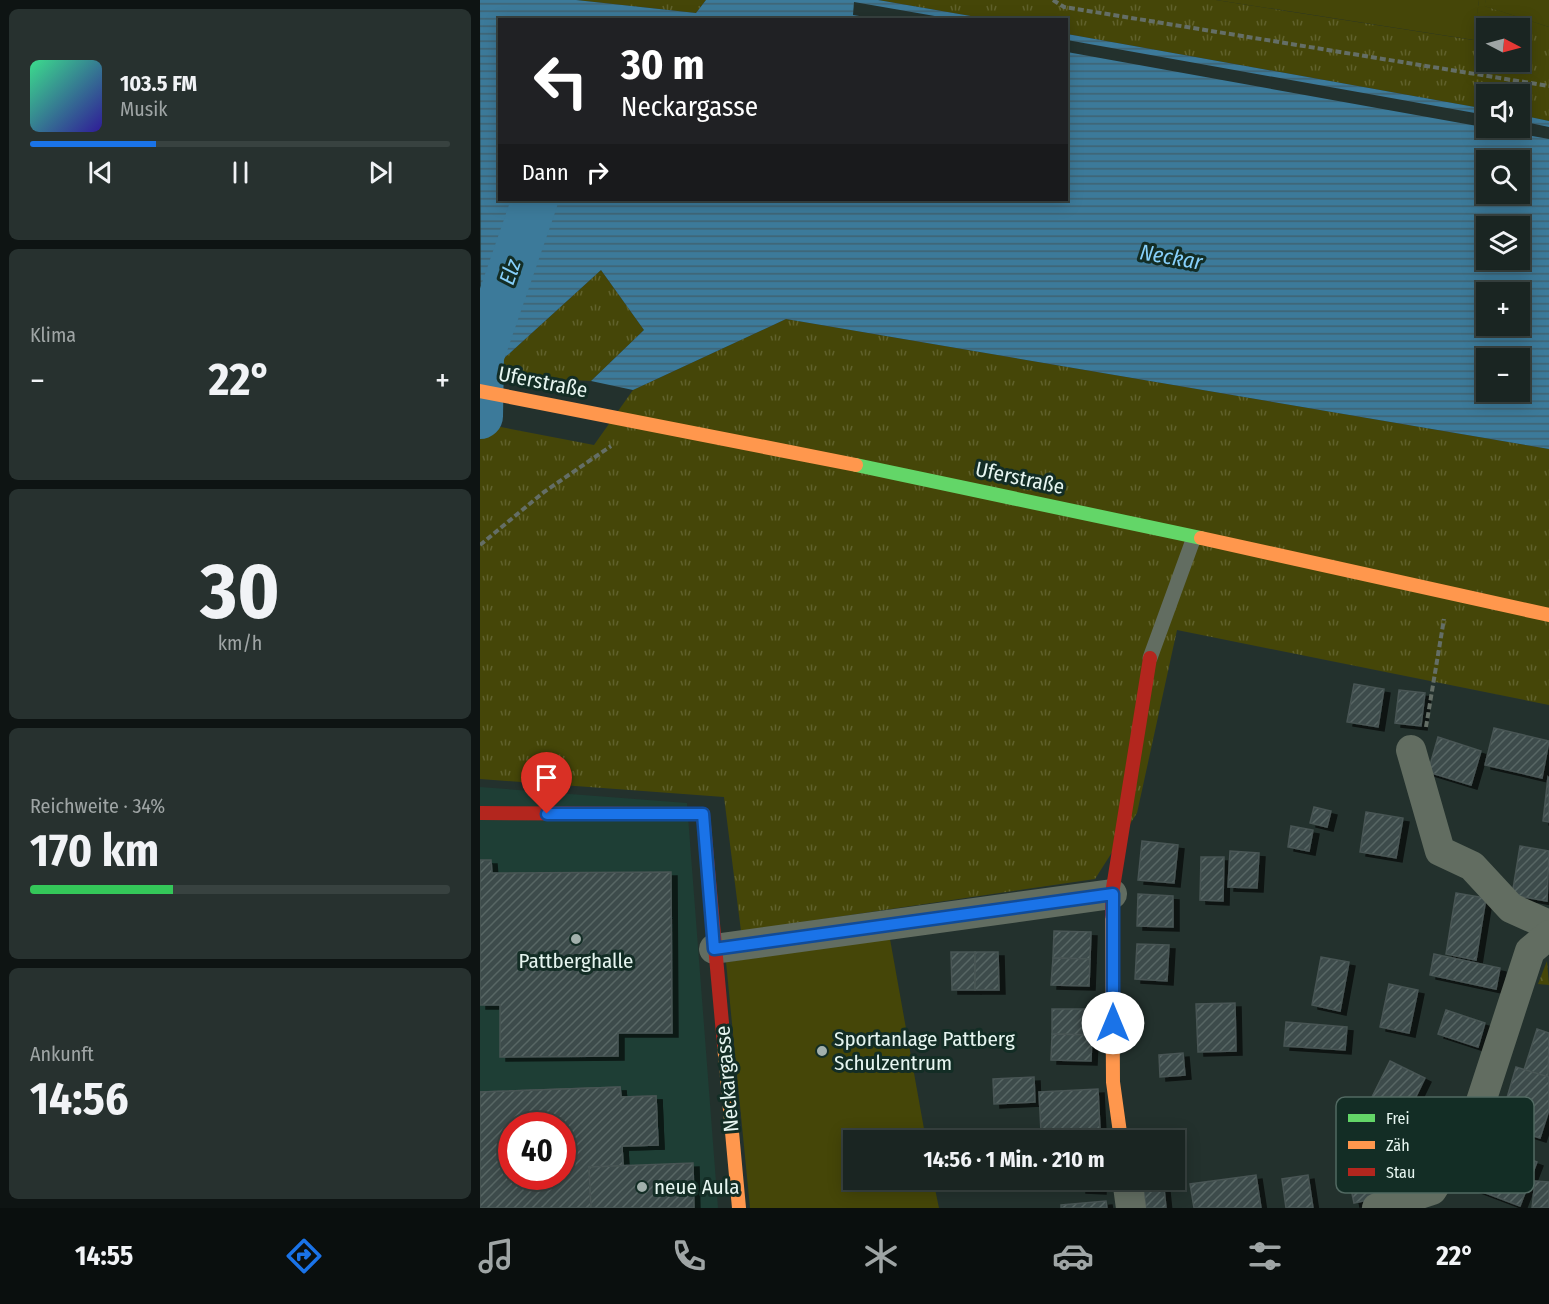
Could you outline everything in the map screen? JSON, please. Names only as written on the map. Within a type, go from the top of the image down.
[{"type":"street","name":"Uferstraße","points":[[480,391],[914,476],[1450,591],[1549,615]]},
{"type":"street","points":[[1120,1130],[1113,1082],[1113,894],[1150,658]]},
{"type":"street","points":[[1418,742],[1440,851],[1472,866],[1511,908],[1549,925]]},
{"type":"street","name":"Neckargasse","points":[[480,813],[703,814],[739,1208]]},
{"type":"street","points":[[714,949],[1113,894]]},
{"type":"street","points":[[1482,1097],[1530,951],[1549,935]]},
{"type":"street","points":[[1129,1190],[1131,1208]]},
{"type":"street","points":[[1377,1208],[1423,1193]]},
{"type":"lane","points":[[1120,525],[1474,600]]},
{"type":"lane","points":[[1150,658],[1193,540]]},
{"type":"path","points":[[1053,0],[1064,7],[1549,86]]},
{"type":"path","points":[[480,544],[544,492],[612,445]]},
{"type":"path","points":[[1418,742],[1448,595]]},
{"type":"shaded area","points":[[480,787],[687,803],[718,1208],[480,1208]]},
{"type":"green space","points":[[576,0],[706,0],[696,13]]},
{"type":"green space","points":[[878,0],[1216,0],[1473,40],[1476,20],[1476,72],[1530,72],[1530,21],[1549,27],[1549,121],[1530,117],[1530,84],[1476,84],[1476,107],[1068,34],[1068,18],[982,18]]},
{"type":"green space","points":[[1216,0],[1479,0],[1474,40]]},
{"type":"green space","points":[[1479,0],[1486,0],[1485,6],[1522,18],[1476,18]]},
{"type":"green space","points":[[1486,0],[1549,0],[1549,27],[1530,21],[1530,18],[1521,18],[1484,6]]},
{"type":"green space","points":[[601,270],[644,330],[591,381],[555,379],[480,365],[480,356],[501,361]]},
{"type":"green space","points":[[786,319],[1549,449],[1549,705],[1177,630],[1137,813],[1095,879],[741,931],[724,797],[480,779],[480,423],[594,445],[633,390]]},
{"type":"green space","name":"Sportanlage Pattberg Schulzentrum","points":[[890,939],[924,1130],[843,1130],[843,1190],[935,1190],[939,1208],[750,1208],[726,962]]},
{"type":"green space","points":[[1547,961],[1549,985],[1538,984]]},
{"type":"water","name":"Neckar","points":[[480,0],[576,0],[696,13],[706,0],[878,0],[982,18],[498,18],[498,201],[1068,201],[1068,34],[1476,107],[1476,138],[1530,138],[1530,117],[1549,121],[1549,449],[786,319],[633,390],[591,381],[644,330],[601,270],[501,361],[481,356]]},
{"type":"pier","points":[[854,2],[946,18],[872,18],[853,15]]},
{"type":"pier","points":[[1068,40],[1476,113],[1476,126],[1068,52]]},
{"type":"pier","points":[[1530,123],[1549,127],[1549,139],[1530,136]]},
{"type":"building","points":[[1354,684],[1384,689],[1378,727],[1347,722]]},
{"type":"building","points":[[1399,690],[1425,693],[1421,726],[1395,723]]},
{"type":"building","points":[[1494,728],[1549,741],[1542,778],[1485,765]]},
{"type":"building","points":[[1438,737],[1481,751],[1471,785],[1428,772]]},
{"type":"building","points":[[1549,778],[1549,822],[1543,821]]},
{"type":"building","points":[[1314,807],[1331,811],[1327,827],[1310,823]]},
{"type":"building","points":[[1366,812],[1403,818],[1396,858],[1360,852]]},
{"type":"building","points":[[1291,826],[1313,830],[1309,851],[1288,847]]},
{"type":"building","points":[[1142,841],[1178,845],[1174,883],[1138,880]]},
{"type":"building","points":[[1520,846],[1549,851],[1547,901],[1512,895]]},
{"type":"building","points":[[1230,851],[1259,853],[1257,888],[1228,887]]},
{"type":"building","points":[[1201,857],[1224,857],[1223,901],[1200,900]]},
{"type":"building","name":"Pattberghalle","points":[[480,860],[491,860],[492,873],[671,872],[672,1033],[618,1033],[618,1056],[500,1057],[500,1005],[480,1005]]},
{"type":"building","points":[[1456,893],[1486,898],[1476,960],[1446,954]]},
{"type":"building","points":[[1138,894],[1173,896],[1173,927],[1137,926]]},
{"type":"building","points":[[1054,931],[1091,932],[1090,959],[1053,958]]},
{"type":"building","points":[[1137,944],[1169,945],[1167,981],[1135,979]]},
{"type":"building","points":[[951,952],[975,952],[975,990],[952,990]]},
{"type":"building","points":[[975,952],[998,952],[999,990],[975,990]]},
{"type":"building","points":[[1434,954],[1500,968],[1496,989],[1430,975]]},
{"type":"building","points":[[1321,957],[1349,962],[1340,1011],[1312,1005]]},
{"type":"building","points":[[1053,958],[1090,959],[1089,986],[1051,985]]},
{"type":"building","points":[[1389,984],[1418,990],[1409,1033],[1380,1027]]},
{"type":"building","points":[[1235,1003],[1236,1051],[1198,1052],[1196,1004]]},
{"type":"building","points":[[1052,1009],[1092,1009],[1092,1035],[1052,1034]]},
{"type":"building","points":[[1446,1010],[1485,1023],[1478,1047],[1438,1034]]},
{"type":"building","points":[[1286,1022],[1347,1027],[1345,1050],[1284,1046]]},
{"type":"building","points":[[1537,1029],[1549,1033],[1548,1077],[1524,1070]]},
{"type":"building","points":[[1052,1034],[1092,1035],[1091,1061],[1051,1060]]},
{"type":"building","points":[[1183,1053],[1185,1075],[1160,1077],[1159,1055]]},
{"type":"building","points":[[1390,1061],[1425,1078],[1416,1097],[1372,1097]]},
{"type":"building","points":[[1516,1067],[1549,1077],[1549,1110],[1540,1138],[1534,1136],[1534,1097],[1507,1097]]},
{"type":"building","points":[[1034,1077],[1035,1102],[994,1104],[993,1079]]},
{"type":"building","points":[[620,1087],[621,1097],[656,1096],[658,1145],[622,1146],[623,1166],[589,1167],[591,1208],[480,1208],[480,1092]]},
{"type":"building","points":[[620,1087],[621,1097],[656,1096],[658,1145],[622,1146],[623,1166],[589,1167],[591,1208],[480,1208],[480,1092]]},
{"type":"building","points":[[1098,1089],[1100,1129],[1041,1130],[1039,1092]]},
{"type":"building","name":"neue Aula","points":[[693,1163],[694,1208],[591,1208],[589,1167]]},
{"type":"building","points":[[1256,1175],[1261,1208],[1194,1208],[1190,1184]]},
{"type":"building","points":[[1308,1175],[1313,1208],[1286,1208],[1282,1179]]},
{"type":"building","points":[[1535,1181],[1549,1182],[1549,1208],[1532,1208]]},
{"type":"building","points":[[1144,1190],[1164,1190],[1166,1208],[1146,1208]]},
{"type":"building","points":[[1352,1193],[1384,1193],[1385,1196],[1354,1203]]},
{"type":"building","points":[[1486,1193],[1525,1193],[1520,1206]]},
{"type":"building","points":[[1106,1201],[1107,1208],[1061,1208],[1061,1205]]},
{"type":"waterway","name":"Elz","points":[[480,416],[481,356],[535,201]]},
{"type":"traffic: fast","points":[[856,465],[1201,538]]},
{"type":"traffic: slow","points":[[480,391],[856,465]]},
{"type":"traffic: slow","points":[[1201,538],[1549,615]]},
{"type":"traffic: slow","points":[[1112,915],[1113,1082],[1120,1130]]},
{"type":"traffic: slow","points":[[724,1045],[739,1208]]},
{"type":"traffic: jam","points":[[1112,915],[1112,894],[1150,658]]},
{"type":"traffic: jam","points":[[480,813],[703,814],[724,1045]]},
{"type":"place","name":"Pattberghalle","points":[[576,939]]},
{"type":"place","name":"Sportanlage Pattberg Schulzentrum","points":[[822,1051]]},
{"type":"place","name":"neue Aula","points":[[642,1187]]},
{"type":"route","points":[[547,814],[703,814],[714,949],[1113,894],[1113,1023]]}]
